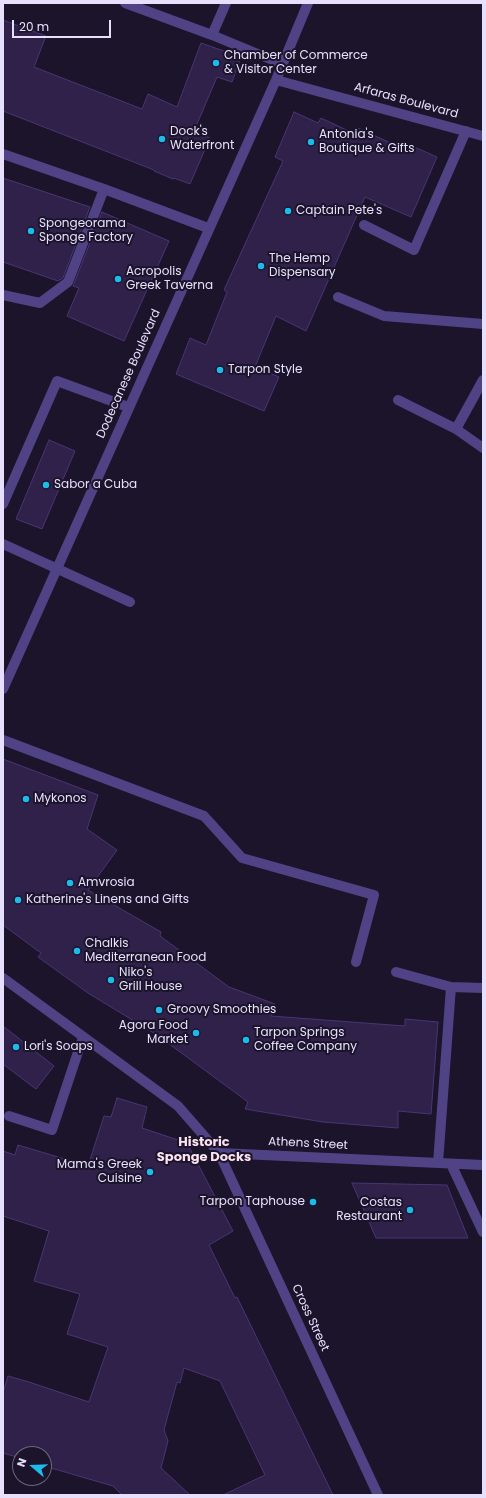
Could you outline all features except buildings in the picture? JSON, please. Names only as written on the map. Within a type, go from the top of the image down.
[{"type":"street","points":[[125,3],[212,35],[282,64]]},
{"type":"street","points":[[212,35],[226,3]]},
{"type":"street","name":"Dodecanese Boulevard","points":[[3,689],[208,228],[276,80],[308,3]]},
{"type":"street","name":"Arfaras Boulevard","points":[[276,80],[483,136]]},
{"type":"street","points":[[364,225],[414,250],[466,131]]},
{"type":"street","points":[[3,154],[104,189],[208,228]]},
{"type":"street","points":[[3,295],[40,303],[68,282],[104,189]]},
{"type":"street","points":[[338,297],[384,316],[483,324]]},
{"type":"street","points":[[3,504],[57,380],[128,407]]},
{"type":"street","points":[[456,429],[483,380]]},
{"type":"street","points":[[398,400],[456,429],[483,448]]},
{"type":"street","points":[[3,544],[130,602]]},
{"type":"street","points":[[3,740],[204,816],[242,858],[374,895],[356,962]]},
{"type":"street","points":[[396,972],[451,987],[483,988]]},
{"type":"street","points":[[3,978],[178,1106],[219,1152]]},
{"type":"street","points":[[438,1163],[451,987]]},
{"type":"street","points":[[10,1116],[52,1130],[83,1037]]},
{"type":"street","name":"Athens Street","points":[[219,1152],[483,1165]]},
{"type":"street","name":"Cross Street","points":[[219,1152],[378,1495]]},
{"type":"street","points":[[451,1164],[483,1232]]},
{"type":"place","name":"Chamber of Commerce & Visitor Center","points":[[216,63]]},
{"type":"place","name":"Dock's Waterfront","points":[[162,139]]},
{"type":"place","name":"Antonia's Boutique & Gifts","points":[[311,142]]},
{"type":"place","name":"Captain Pete's","points":[[288,211]]},
{"type":"place","name":"Spongeorama Sponge Factory","points":[[31,231]]},
{"type":"place","name":"The Hemp Dispensary","points":[[261,266]]},
{"type":"place","name":"Acropolis Greek Taverna","points":[[118,279]]},
{"type":"place","name":"Tarpon Style","points":[[220,370]]},
{"type":"place","name":"Sabor a Cuba","points":[[46,485]]},
{"type":"place","name":"Mykonos","points":[[26,799]]},
{"type":"place","name":"Amvrosia","points":[[70,883]]},
{"type":"place","name":"Katherine's Linens and Gifts","points":[[18,900]]},
{"type":"place","name":"Chalkis Mediterranean Food","points":[[77,951]]},
{"type":"place","name":"Niko's Grill House","points":[[111,980]]},
{"type":"place","name":"Groovy Smoothies","points":[[159,1010]]},
{"type":"place","name":"Agora Food Market","points":[[196,1033]]},
{"type":"place","name":"Tarpon Springs Coffee Company","points":[[246,1040]]},
{"type":"place","name":"Lori's Soaps","points":[[16,1047]]},
{"type":"place","name":"Mama's Greek Cuisine","points":[[150,1172]]},
{"type":"place","name":"Tarpon Taphouse","points":[[313,1202]]},
{"type":"place","name":"Costas Restaurant","points":[[410,1210]]},
{"type":"district","name":"Historic Sponge Docks","points":[[204,1150]]}]
